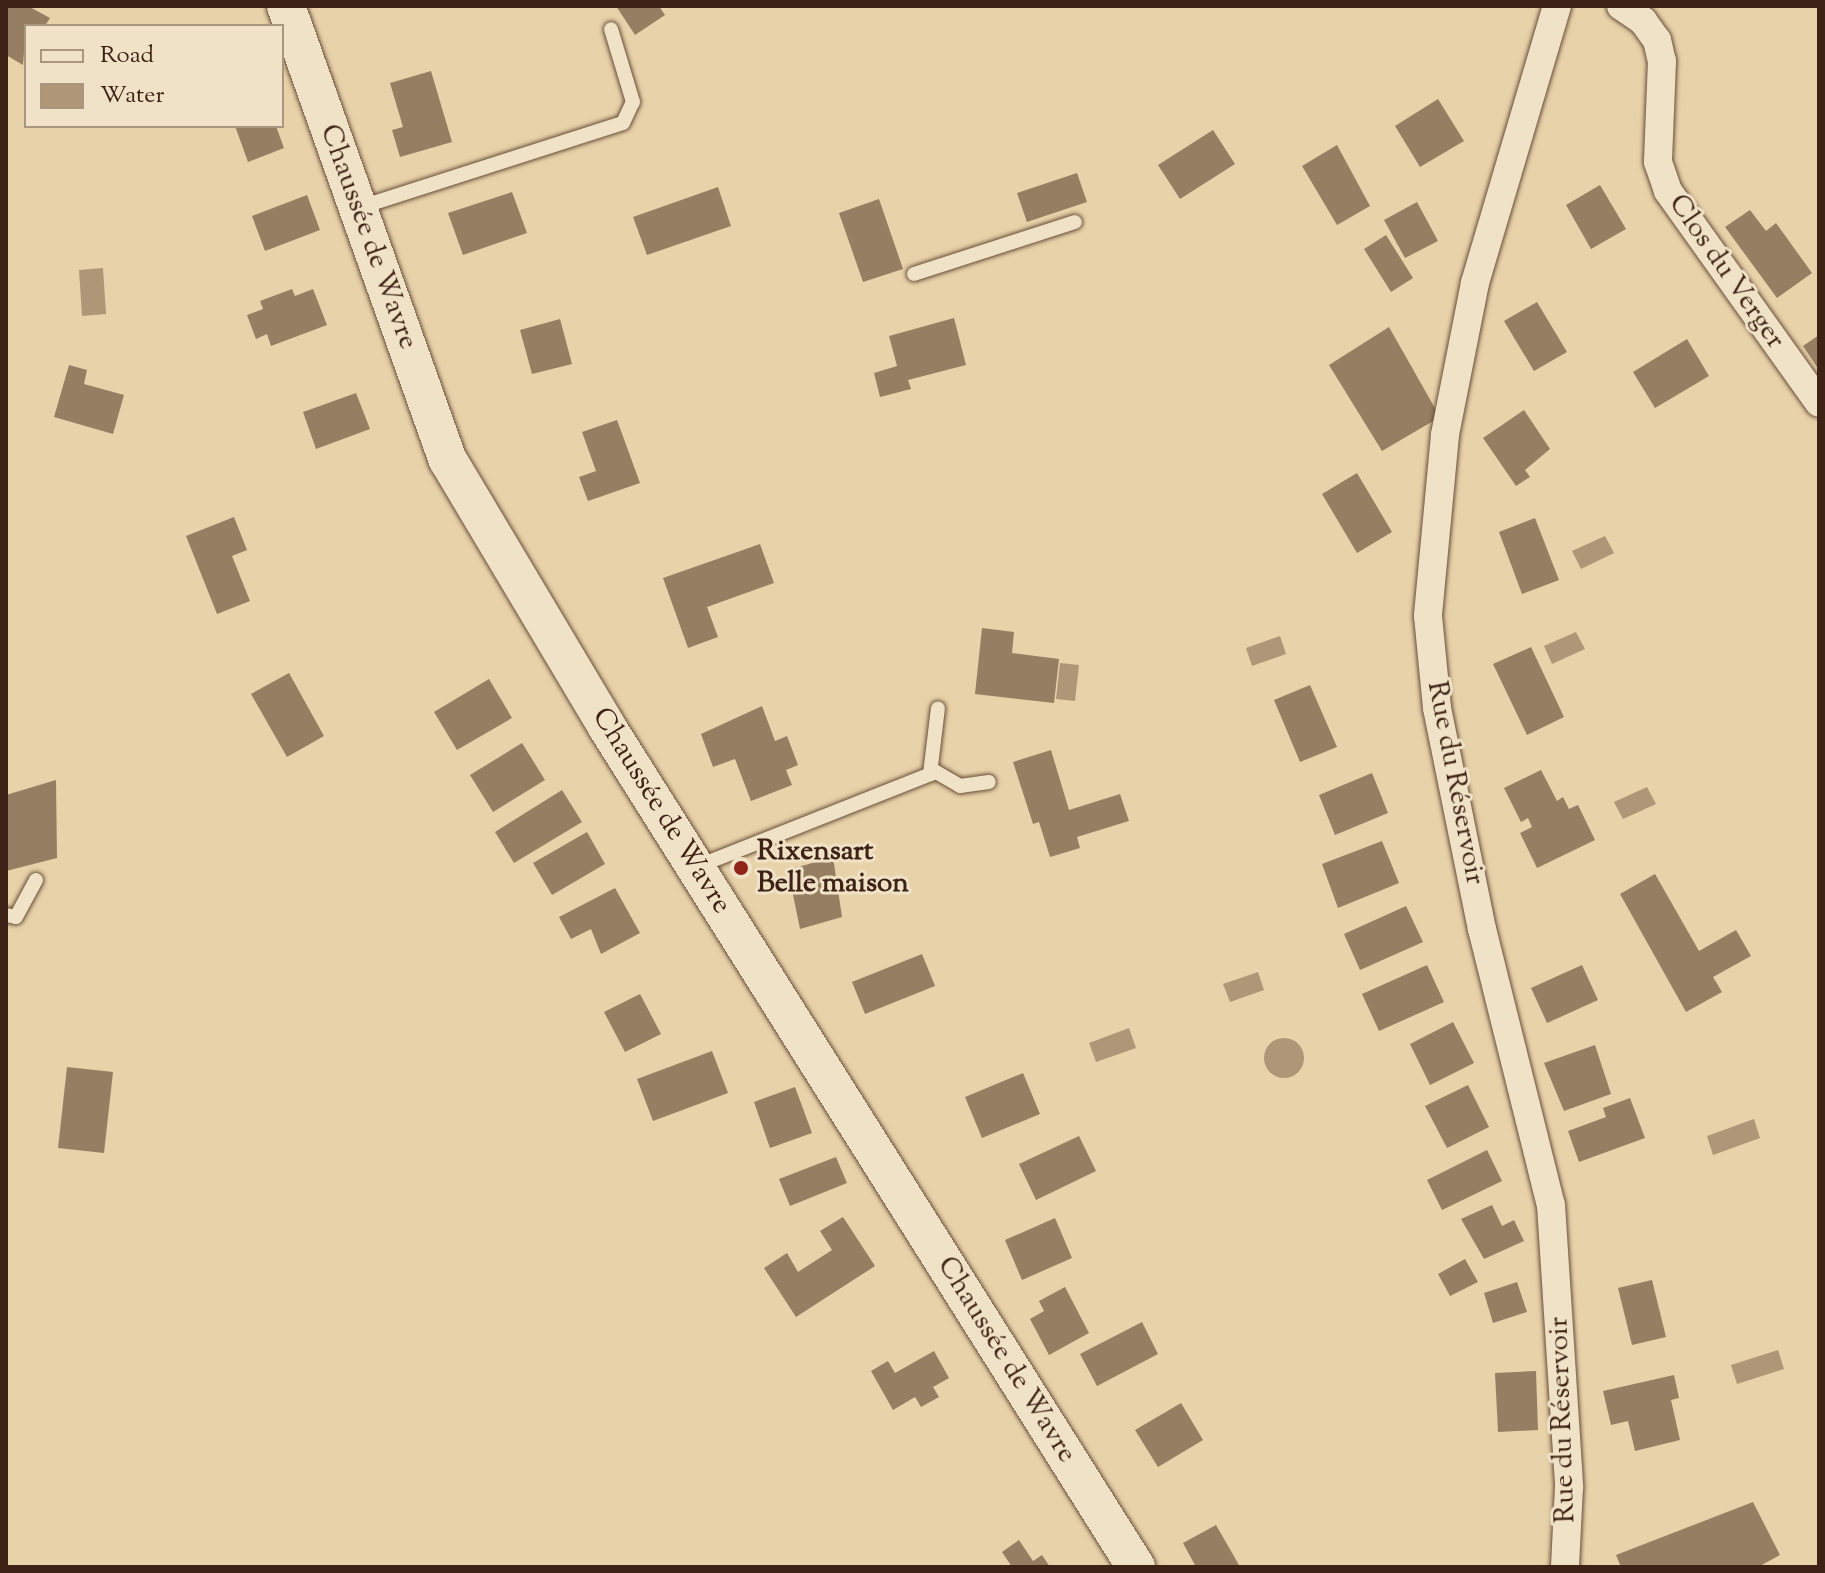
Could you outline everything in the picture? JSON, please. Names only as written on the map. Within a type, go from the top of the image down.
[{"type":"street","name":"Chaussée de Wavre","points":[[286,6],[448,460],[696,867],[1136,1567]]},
{"type":"street","name":"Rue du Réservoir","points":[[1557,6],[1475,283],[1445,435],[1428,616],[1437,708],[1482,929],[1551,1205],[1569,1487],[1565,1567]]},
{"type":"street","name":"Clos du Verger","points":[[1621,6],[1643,21],[1657,40],[1662,61],[1658,162],[1668,191],[1713,260],[1819,403]]},
{"type":"lane","points":[[358,208],[623,123],[633,102],[611,29]]},
{"type":"lane","points":[[914,274],[1075,222]]},
{"type":"lane","points":[[930,774],[938,708]]},
{"type":"lane","points":[[696,867],[936,772],[960,786],[989,782]]},
{"type":"lane","points":[[6,915],[16,917],[36,880]]},
{"type":"water","points":[[103,268],[106,314],[82,316],[79,270]]},
{"type":"water","points":[[1605,536],[1614,553],[1581,569],[1572,551]]},
{"type":"water","points":[[1576,632],[1585,649],[1552,664],[1544,646]]},
{"type":"water","points":[[1280,636],[1286,654],[1252,666],[1246,648]]},
{"type":"water","points":[[1060,663],[1079,665],[1075,701],[1056,699]]},
{"type":"water","points":[[1647,787],[1656,804],[1623,819],[1614,802]]},
{"type":"water","points":[[1258,972],[1264,990],[1230,1002],[1223,984]]},
{"type":"water","points":[[1129,1028],[1136,1048],[1096,1062],[1089,1043]]},
{"type":"water","points":[[1284,1038],[1298,1044],[1304,1058],[1298,1072],[1284,1078],[1270,1072],[1264,1058],[1270,1044]]},
{"type":"water","points":[[1754,1119],[1760,1138],[1713,1155],[1707,1136]]},
{"type":"water","points":[[1778,1350],[1784,1369],[1737,1384],[1731,1365]]},
{"type":"building","points":[[6,6],[28,6],[50,18],[46,24],[24,24],[23,65],[6,55]]},
{"type":"building","points":[[616,6],[659,6],[665,15],[635,35]]},
{"type":"building","points":[[431,71],[452,142],[400,157],[392,130],[403,127],[390,83]]},
{"type":"building","points":[[1438,99],[1464,141],[1420,167],[1395,126]]},
{"type":"building","points":[[236,128],[277,128],[284,148],[248,162]]},
{"type":"building","points":[[1213,130],[1235,164],[1180,199],[1158,165]]},
{"type":"building","points":[[1337,145],[1370,206],[1337,225],[1302,166]]},
{"type":"building","points":[[1077,173],[1087,202],[1027,222],[1017,193]]},
{"type":"building","points":[[1600,185],[1626,229],[1591,249],[1566,205]]},
{"type":"building","points":[[718,187],[731,226],[647,255],[633,217]]},
{"type":"building","points":[[512,192],[527,233],[463,255],[448,213]]},
{"type":"building","points":[[307,195],[320,230],[265,251],[252,216]]},
{"type":"building","points":[[879,199],[903,269],[863,282],[839,213]]},
{"type":"building","points":[[1417,202],[1438,241],[1405,258],[1384,220]]},
{"type":"building","points":[[1750,210],[1766,231],[1776,223],[1812,273],[1777,298],[1725,227]]},
{"type":"building","points":[[1386,235],[1413,278],[1391,292],[1364,249]]},
{"type":"building","points":[[292,289],[295,296],[313,289],[327,325],[271,346],[267,334],[256,339],[247,315],[263,309],[260,301]]},
{"type":"building","points":[[1537,302],[1567,352],[1534,371],[1504,321]]},
{"type":"building","points":[[954,318],[966,365],[908,380],[911,389],[880,397],[874,373],[897,366],[889,336]]},
{"type":"building","points":[[560,319],[572,364],[532,374],[520,330]]},
{"type":"building","points":[[1389,327],[1440,417],[1382,451],[1329,365]]},
{"type":"building","points":[[1819,335],[1819,370],[1803,346]]},
{"type":"building","points":[[1687,339],[1709,376],[1655,408],[1633,372]]},
{"type":"building","points":[[69,365],[87,370],[84,384],[124,395],[113,434],[54,417]]},
{"type":"building","points":[[356,393],[370,429],[316,449],[303,412]]},
{"type":"building","points":[[1524,410],[1550,449],[1525,470],[1530,477],[1516,486],[1483,438]]},
{"type":"building","points":[[617,420],[640,483],[588,501],[579,477],[596,471],[582,432]]},
{"type":"building","points":[[1357,473],[1392,532],[1357,553],[1322,494]]},
{"type":"building","points":[[234,517],[247,550],[232,556],[250,601],[217,614],[186,536]]},
{"type":"building","points":[[1535,518],[1559,580],[1522,594],[1499,532]]},
{"type":"building","points":[[760,544],[774,583],[707,607],[718,637],[688,648],[663,578]]},
{"type":"building","points":[[982,628],[1014,632],[1012,653],[1059,659],[1054,703],[975,694]]},
{"type":"building","points":[[1531,647],[1564,717],[1527,735],[1493,664]]},
{"type":"building","points":[[289,673],[324,736],[287,757],[251,694]]},
{"type":"building","points":[[489,679],[512,718],[457,750],[434,712]]},
{"type":"building","points":[[1310,685],[1337,747],[1300,762],[1274,700]]},
{"type":"building","points":[[762,706],[775,741],[787,736],[798,765],[786,770],[792,785],[751,801],[735,759],[713,767],[701,734]]},
{"type":"building","points":[[522,743],[545,780],[493,812],[470,775]]},
{"type":"building","points":[[1051,750],[1069,810],[1120,794],[1129,821],[1077,837],[1080,848],[1050,857],[1039,822],[1033,824],[1013,762]]},
{"type":"building","points":[[1541,770],[1557,801],[1563,797],[1569,809],[1578,805],[1595,840],[1537,868],[1520,833],[1532,827],[1528,818],[1521,822],[1504,788]]},
{"type":"building","points":[[1372,773],[1388,813],[1335,835],[1319,795]]},
{"type":"building","points":[[56,780],[57,858],[6,871],[6,795]]},
{"type":"building","points":[[562,790],[582,822],[514,863],[495,832]]},
{"type":"building","points":[[587,832],[605,864],[552,895],[533,863]]},
{"type":"building","points":[[1382,841],[1399,883],[1338,908],[1322,864]]},
{"type":"building","points":[[833,857],[842,917],[800,929],[788,870]]},
{"type":"building","points":[[1655,874],[1699,951],[1736,930],[1751,956],[1713,977],[1722,992],[1686,1012],[1620,894]]},
{"type":"building","points":[[615,888],[640,933],[601,954],[591,929],[571,939],[559,917]]},
{"type":"building","points":[[1406,906],[1423,942],[1360,970],[1344,934]]},
{"type":"building","points":[[922,954],[935,986],[865,1014],[852,982]]},
{"type":"building","points":[[1427,965],[1444,1002],[1379,1031],[1362,994]]},
{"type":"building","points":[[1582,965],[1598,1000],[1547,1023],[1531,988]]},
{"type":"building","points":[[640,994],[661,1034],[625,1052],[604,1012]]},
{"type":"building","points":[[1453,1022],[1474,1063],[1430,1085],[1410,1044]]},
{"type":"building","points":[[1595,1045],[1611,1094],[1564,1111],[1544,1063]]},
{"type":"building","points":[[712,1051],[728,1093],[653,1121],[637,1079]]},
{"type":"building","points":[[67,1067],[113,1072],[104,1153],[58,1148]]},
{"type":"building","points":[[1023,1073],[1040,1114],[982,1138],[965,1097]]},
{"type":"building","points":[[1468,1085],[1489,1127],[1447,1148],[1425,1106]]},
{"type":"building","points":[[795,1087],[812,1133],[770,1148],[754,1102]]},
{"type":"building","points":[[1630,1098],[1645,1138],[1579,1162],[1568,1131],[1606,1117],[1603,1108]]},
{"type":"building","points":[[1079,1136],[1096,1171],[1036,1200],[1019,1164]]},
{"type":"building","points":[[1487,1150],[1502,1181],[1442,1210],[1427,1180]]},
{"type":"building","points":[[836,1157],[847,1183],[790,1206],[779,1179]]},
{"type":"building","points":[[1492,1205],[1502,1226],[1514,1220],[1524,1241],[1484,1259],[1461,1219]]},
{"type":"building","points":[[843,1217],[875,1266],[796,1317],[764,1268],[787,1253],[798,1272],[832,1250],[820,1231]]},
{"type":"building","points":[[1055,1218],[1072,1258],[1022,1280],[1005,1240]]},
{"type":"building","points":[[1465,1259],[1478,1282],[1450,1296],[1438,1274]]},
{"type":"building","points":[[1652,1280],[1666,1337],[1632,1345],[1618,1288]]},
{"type":"building","points":[[1517,1282],[1527,1312],[1493,1323],[1484,1293]]},
{"type":"building","points":[[1065,1287],[1089,1333],[1049,1355],[1030,1319],[1044,1311],[1039,1301]]},
{"type":"building","points":[[1142,1322],[1158,1354],[1097,1386],[1080,1354]]},
{"type":"building","points":[[934,1351],[949,1378],[933,1387],[939,1397],[921,1407],[915,1397],[893,1410],[871,1371],[888,1361],[895,1373]]},
{"type":"building","points":[[1536,1371],[1538,1430],[1498,1432],[1495,1373]]},
{"type":"building","points":[[1674,1375],[1679,1398],[1671,1400],[1680,1440],[1635,1451],[1628,1421],[1611,1425],[1603,1391]]},
{"type":"building","points":[[1181,1403],[1203,1440],[1158,1467],[1135,1430]]},
{"type":"building","points":[[1753,1502],[1780,1555],[1758,1567],[1621,1567],[1616,1555]]},
{"type":"building","points":[[1216,1525],[1240,1567],[1196,1567],[1183,1543]]},
{"type":"building","points":[[1019,1540],[1033,1561],[1042,1555],[1050,1567],[1012,1567],[1002,1552]]},
{"type":"place","name":"Rixensart Belle maison","points":[[741,868]]}]
